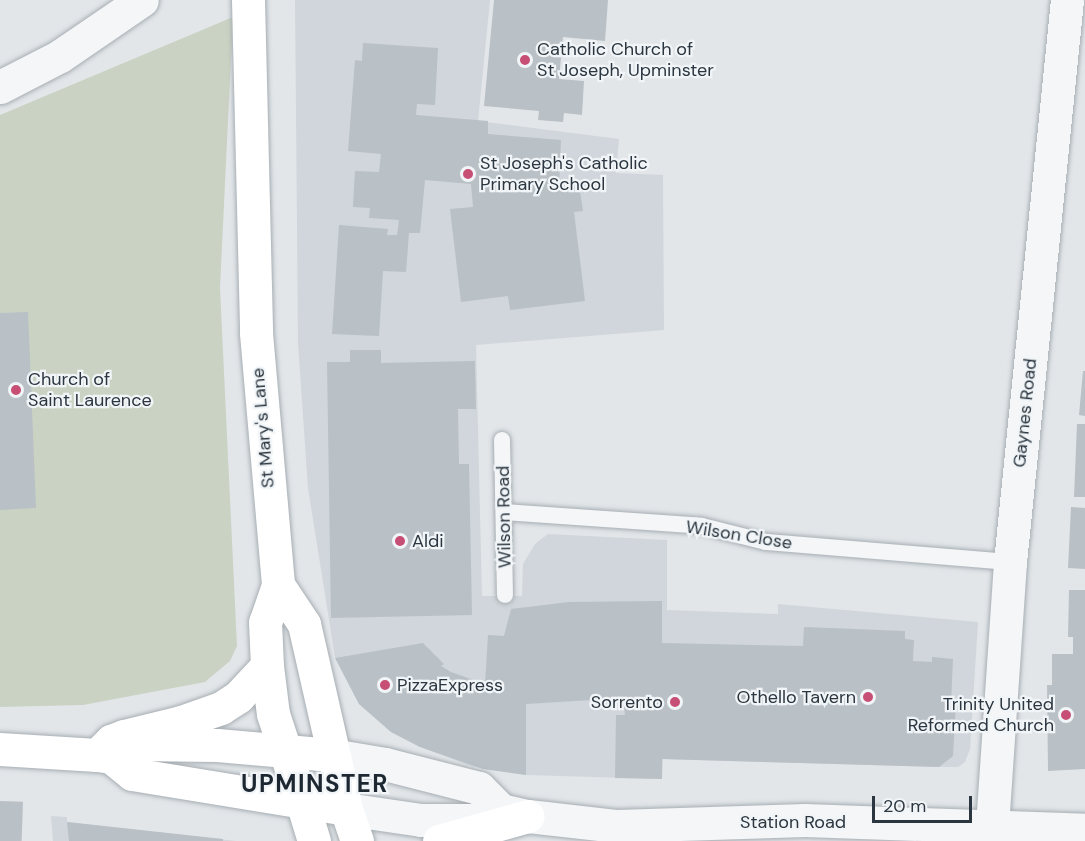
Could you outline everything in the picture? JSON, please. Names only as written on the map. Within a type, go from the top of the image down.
[{"type":"main road","name":"St Mary's Lane","points":[[248,0],[256,333],[278,585],[304,624],[332,754],[357,841]]},
{"type":"main road","points":[[278,585],[265,622],[267,666],[273,714],[314,841]]},
{"type":"main road","points":[[104,756],[111,741],[181,723],[221,708],[238,697],[267,666]]},
{"type":"main road","points":[[0,749],[104,756],[134,744],[285,749],[332,754]]},
{"type":"main road","points":[[104,756],[132,774],[346,809]]},
{"type":"main road","points":[[439,841],[514,813]]},
{"type":"street","points":[[0,87],[60,56],[142,0]]},
{"type":"street","name":"Gaynes Road","points":[[991,834],[1010,562],[1067,0]]},
{"type":"street","points":[[332,754],[385,764],[479,788],[514,813]]},
{"type":"street","name":"Station Road","points":[[346,809],[421,820],[480,820],[514,813],[617,826],[738,832],[805,820],[991,834],[1085,830]]},
{"type":"lane","name":"Wilson Road","points":[[502,440],[505,595]]},
{"type":"lane","name":"Wilson Close","points":[[504,512],[702,526],[766,542],[1010,562]]},
{"type":"shaded area","points":[[295,0],[490,0],[478,121],[619,139],[616,173],[663,175],[664,330],[476,345],[482,596],[522,596],[523,564],[535,544],[548,534],[667,540],[667,610],[778,614],[778,604],[978,622],[970,749],[965,762],[958,767],[939,767],[663,759],[662,779],[526,775],[471,766],[420,747],[391,732],[359,704],[335,657],[308,488],[298,343]]},
{"type":"shaded area","points":[[51,816],[67,817],[67,822],[236,841],[53,841]]},
{"type":"green space","points":[[233,17],[220,288],[237,646],[230,661],[205,682],[83,705],[0,707],[0,115]]},
{"type":"building","name":"Catholic Church of St Joseph, Upminster","points":[[494,0],[608,0],[605,41],[563,37],[559,79],[584,81],[582,115],[564,113],[563,122],[538,120],[539,111],[484,106]]},
{"type":"building","points":[[363,43],[438,48],[435,105],[417,104],[416,115],[488,121],[488,134],[561,140],[559,187],[579,185],[583,211],[574,212],[585,301],[510,310],[508,296],[461,302],[450,209],[473,207],[471,184],[425,180],[420,233],[409,233],[406,272],[383,271],[379,336],[332,334],[339,225],[388,229],[387,235],[397,235],[399,220],[369,218],[370,208],[353,207],[355,171],[379,172],[381,154],[348,151],[355,60],[362,61]]},
{"type":"building","name":"Church of Saint Laurence","points":[[28,312],[36,508],[0,510],[0,313]]},
{"type":"building","points":[[350,350],[381,350],[381,363],[475,361],[476,409],[458,409],[459,464],[469,464],[472,615],[331,618],[327,362],[350,362]]},
{"type":"building","points":[[1083,371],[1085,371],[1085,416],[1079,415]]},
{"type":"building","points":[[1077,424],[1085,424],[1085,497],[1074,497]]},
{"type":"building","points":[[1071,507],[1085,508],[1085,569],[1068,568]]},
{"type":"building","name":"Trinity United Reformed Church","points":[[1069,590],[1085,590],[1085,769],[1048,771],[1047,685],[1052,685],[1052,654],[1073,654],[1073,637],[1068,637]]},
{"type":"building","points":[[662,601],[662,643],[803,646],[804,627],[905,631],[905,639],[914,640],[913,661],[932,662],[932,657],[953,659],[951,704],[956,703],[953,756],[939,767],[662,759],[662,779],[615,778],[616,715],[625,715],[623,698],[526,704],[526,775],[483,769],[420,747],[391,732],[359,704],[335,658],[423,643],[444,664],[441,666],[485,684],[488,635],[504,636],[511,609],[569,602]]},
{"type":"building","points":[[0,801],[23,802],[22,841],[0,841]]},
{"type":"building","points":[[67,822],[223,839],[223,841],[69,841]]},
{"type":"place","name":"Catholic Church of St Joseph, Upminster","points":[[525,60]]},
{"type":"place","name":"St Joseph's Catholic Primary School","points":[[468,174]]},
{"type":"place","name":"Church of Saint Laurence","points":[[16,390]]},
{"type":"place","name":"Aldi","points":[[400,541]]},
{"type":"place","name":"PizzaExpress","points":[[385,685]]},
{"type":"place","name":"Othello Tavern","points":[[868,697]]},
{"type":"place","name":"Sorrento","points":[[675,702]]},
{"type":"place","name":"Trinity United Reformed Church","points":[[1066,715]]},
{"type":"district","name":"UPMINSTER","points":[[315,784]]}]
